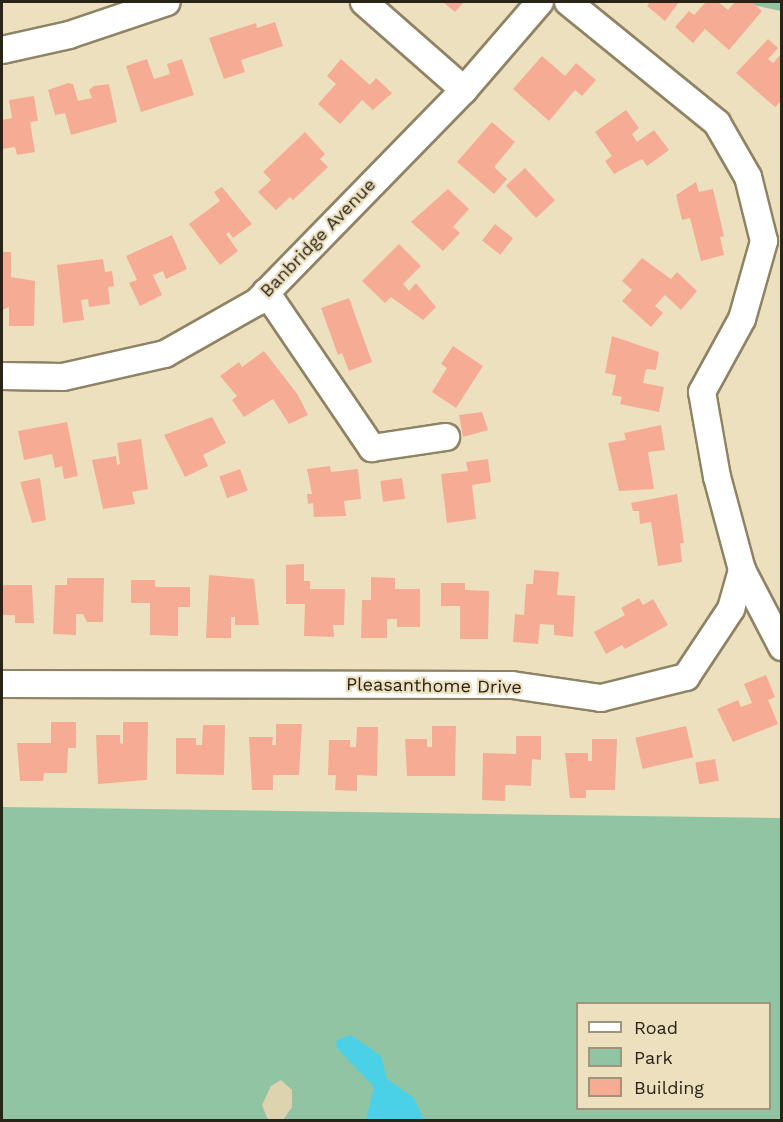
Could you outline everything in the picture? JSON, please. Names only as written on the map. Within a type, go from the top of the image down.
[{"type":"street","points":[[2,50],[69,35],[167,2]]},
{"type":"street","points":[[364,2],[464,90]]},
{"type":"street","name":"Banbridge Avenue","points":[[2,376],[63,377],[165,354],[257,302],[464,90],[540,2]]},
{"type":"street","points":[[568,2],[717,123],[747,177],[764,241],[742,319],[702,392],[717,477],[742,570],[782,646]]},
{"type":"street","points":[[266,292],[372,448],[446,437]]},
{"type":"street","name":"Pleasanthome Drive","points":[[2,684],[512,685],[601,698],[686,677],[731,609],[742,570]]},
{"type":"green space","points":[[753,2],[781,2],[781,11],[753,5]]},
{"type":"green space","points":[[2,807],[781,818],[781,1120],[2,1120]]},
{"type":"sand","points":[[281,1080],[292,1090],[292,1107],[283,1120],[268,1120],[262,1105],[271,1086]]},
{"type":"water","points":[[351,1035],[381,1056],[387,1079],[414,1098],[424,1120],[366,1120],[374,1087],[336,1047],[337,1040]]},
{"type":"building","points":[[443,2],[464,2],[455,12]]},
{"type":"building","points":[[650,2],[679,2],[665,21],[647,6]]},
{"type":"building","points":[[706,2],[718,2],[728,10],[735,2],[752,2],[762,11],[729,50],[705,29],[693,43],[675,27],[689,11],[694,15]]},
{"type":"building","points":[[275,22],[283,46],[241,60],[245,72],[224,79],[209,38],[256,23],[257,28]]},
{"type":"building","points":[[768,39],[778,48],[768,59],[773,63],[782,53],[782,100],[775,107],[736,73]]},
{"type":"building","points":[[542,56],[565,76],[576,63],[596,80],[582,96],[575,90],[549,121],[513,89]]},
{"type":"building","points":[[147,59],[154,79],[170,74],[167,64],[182,59],[194,95],[141,112],[126,66]]},
{"type":"building","points":[[341,59],[370,85],[376,78],[392,93],[373,110],[362,100],[340,124],[318,104],[336,84],[327,76]]},
{"type":"building","points":[[68,83],[73,84],[78,101],[92,98],[89,90],[94,86],[109,84],[117,122],[71,135],[65,113],[55,115],[48,90]]},
{"type":"building","points":[[34,96],[38,121],[30,122],[35,152],[17,155],[15,147],[2,149],[2,120],[12,118],[9,100]]},
{"type":"building","points":[[626,110],[639,128],[632,134],[637,142],[654,130],[669,150],[647,166],[642,159],[614,174],[605,161],[612,156],[595,132]]},
{"type":"building","points":[[492,122],[515,142],[494,167],[507,179],[494,194],[457,162]]},
{"type":"building","points":[[305,132],[325,154],[320,159],[328,167],[293,200],[290,197],[276,210],[258,192],[271,180],[263,172]]},
{"type":"building","points":[[525,168],[555,200],[536,218],[506,186]]},
{"type":"building","points":[[696,182],[699,192],[713,189],[724,236],[720,237],[724,255],[701,261],[690,218],[682,220],[676,195]]},
{"type":"building","points":[[222,187],[252,224],[233,238],[229,232],[226,234],[238,251],[220,265],[189,224],[220,201],[214,192]]},
{"type":"building","points":[[448,189],[469,209],[453,227],[460,233],[443,251],[411,222]]},
{"type":"building","points":[[495,224],[513,238],[500,255],[482,241]]},
{"type":"building","points":[[172,235],[187,269],[166,279],[163,271],[153,275],[162,295],[140,306],[129,283],[137,280],[126,256]]},
{"type":"building","points":[[399,244],[421,266],[403,284],[409,291],[416,283],[436,307],[423,320],[391,297],[385,303],[362,281]]},
{"type":"building","points":[[2,252],[11,252],[11,277],[35,281],[34,326],[9,326],[9,307],[2,310]]},
{"type":"building","points":[[642,258],[671,279],[677,272],[697,291],[681,310],[665,295],[655,306],[663,313],[651,327],[622,301],[632,290],[622,281]]},
{"type":"building","points":[[103,259],[105,272],[112,271],[114,286],[108,287],[110,304],[89,307],[88,299],[81,300],[84,320],[63,323],[57,265]]},
{"type":"building","points":[[349,298],[372,362],[349,371],[342,353],[338,355],[321,308]]},
{"type":"building","points":[[612,336],[659,352],[656,370],[646,369],[643,383],[664,387],[659,412],[620,404],[622,397],[612,395],[616,375],[605,373]]},
{"type":"building","points":[[453,346],[483,366],[456,408],[432,392],[447,368],[441,364]]},
{"type":"building","points":[[264,351],[298,395],[308,415],[289,424],[273,399],[244,417],[232,400],[237,396],[220,376],[239,362],[242,367]]},
{"type":"building","points":[[482,412],[488,430],[463,437],[459,415]]},
{"type":"building","points":[[212,417],[226,443],[203,455],[208,466],[185,477],[164,435]]},
{"type":"building","points":[[67,422],[78,476],[64,479],[62,466],[55,468],[52,454],[24,460],[18,431]]},
{"type":"building","points":[[661,425],[665,450],[648,452],[654,489],[619,491],[608,443],[626,440],[624,433]]},
{"type":"building","points":[[141,439],[148,489],[132,492],[135,504],[103,509],[92,460],[116,456],[117,465],[120,464],[117,443]]},
{"type":"building","points":[[488,459],[491,482],[472,485],[476,519],[447,523],[441,474],[468,471],[466,462]]},
{"type":"building","points":[[330,466],[331,472],[358,469],[361,499],[344,501],[346,516],[314,517],[313,503],[308,504],[307,494],[312,494],[307,469]]},
{"type":"building","points":[[240,469],[248,491],[227,498],[219,477]]},
{"type":"building","points":[[40,478],[46,520],[32,523],[20,482]]},
{"type":"building","points":[[402,478],[405,499],[383,502],[380,481]]},
{"type":"building","points":[[677,494],[684,543],[680,543],[682,562],[658,566],[651,522],[640,524],[639,511],[633,511],[631,503]]},
{"type":"building","points":[[304,564],[304,581],[310,581],[310,589],[345,589],[344,625],[333,625],[334,637],[304,636],[305,604],[286,604],[286,565]]},
{"type":"building","points":[[534,570],[559,572],[557,595],[575,596],[573,637],[554,635],[554,625],[540,624],[538,644],[513,642],[515,614],[524,615],[526,584],[533,584]]},
{"type":"building","points":[[209,575],[254,579],[259,625],[235,625],[235,617],[231,617],[231,638],[206,638]]},
{"type":"building","points":[[371,577],[395,578],[395,589],[420,589],[420,627],[397,627],[397,619],[387,619],[387,638],[361,638],[362,600],[371,600]]},
{"type":"building","points":[[67,578],[104,578],[103,622],[87,622],[83,614],[76,614],[76,635],[53,634],[55,585],[67,585]]},
{"type":"building","points":[[131,580],[155,580],[155,587],[190,587],[190,607],[178,607],[178,636],[150,635],[150,603],[131,603]]},
{"type":"building","points":[[441,583],[465,583],[465,590],[489,591],[488,639],[460,639],[460,606],[441,606]]},
{"type":"building","points":[[2,585],[32,585],[34,623],[15,623],[15,615],[2,615]]},
{"type":"building","points":[[639,598],[643,605],[653,599],[668,625],[625,649],[622,645],[606,654],[594,632],[625,615],[621,608]]},
{"type":"building","points":[[766,675],[775,697],[768,700],[778,724],[733,742],[717,709],[738,700],[741,707],[752,703],[744,684]]},
{"type":"building","points":[[51,722],[76,722],[76,748],[68,748],[67,773],[44,773],[43,781],[20,781],[17,743],[51,743]]},
{"type":"building","points":[[123,722],[148,722],[147,780],[98,784],[96,735],[120,735],[120,743],[123,744]]},
{"type":"building","points":[[276,724],[302,724],[299,775],[273,775],[273,790],[252,790],[249,737],[273,737],[272,745],[276,745]]},
{"type":"building","points":[[203,725],[225,725],[224,775],[176,774],[176,738],[196,738],[196,745],[202,745]]},
{"type":"building","points":[[432,726],[456,726],[455,776],[407,776],[405,739],[427,739],[427,747],[432,747]]},
{"type":"building","points":[[686,726],[693,757],[643,769],[635,738]]},
{"type":"building","points":[[357,727],[378,727],[377,776],[357,775],[357,791],[335,790],[336,775],[328,775],[329,740],[350,740],[350,747],[356,747]]},
{"type":"building","points":[[516,736],[541,736],[541,760],[532,759],[531,786],[505,785],[505,801],[482,800],[483,753],[516,754]]},
{"type":"building","points":[[592,739],[617,739],[615,790],[586,790],[586,798],[570,798],[565,753],[588,753],[588,761],[592,761]]},
{"type":"building","points":[[715,759],[719,781],[699,784],[695,762]]}]
